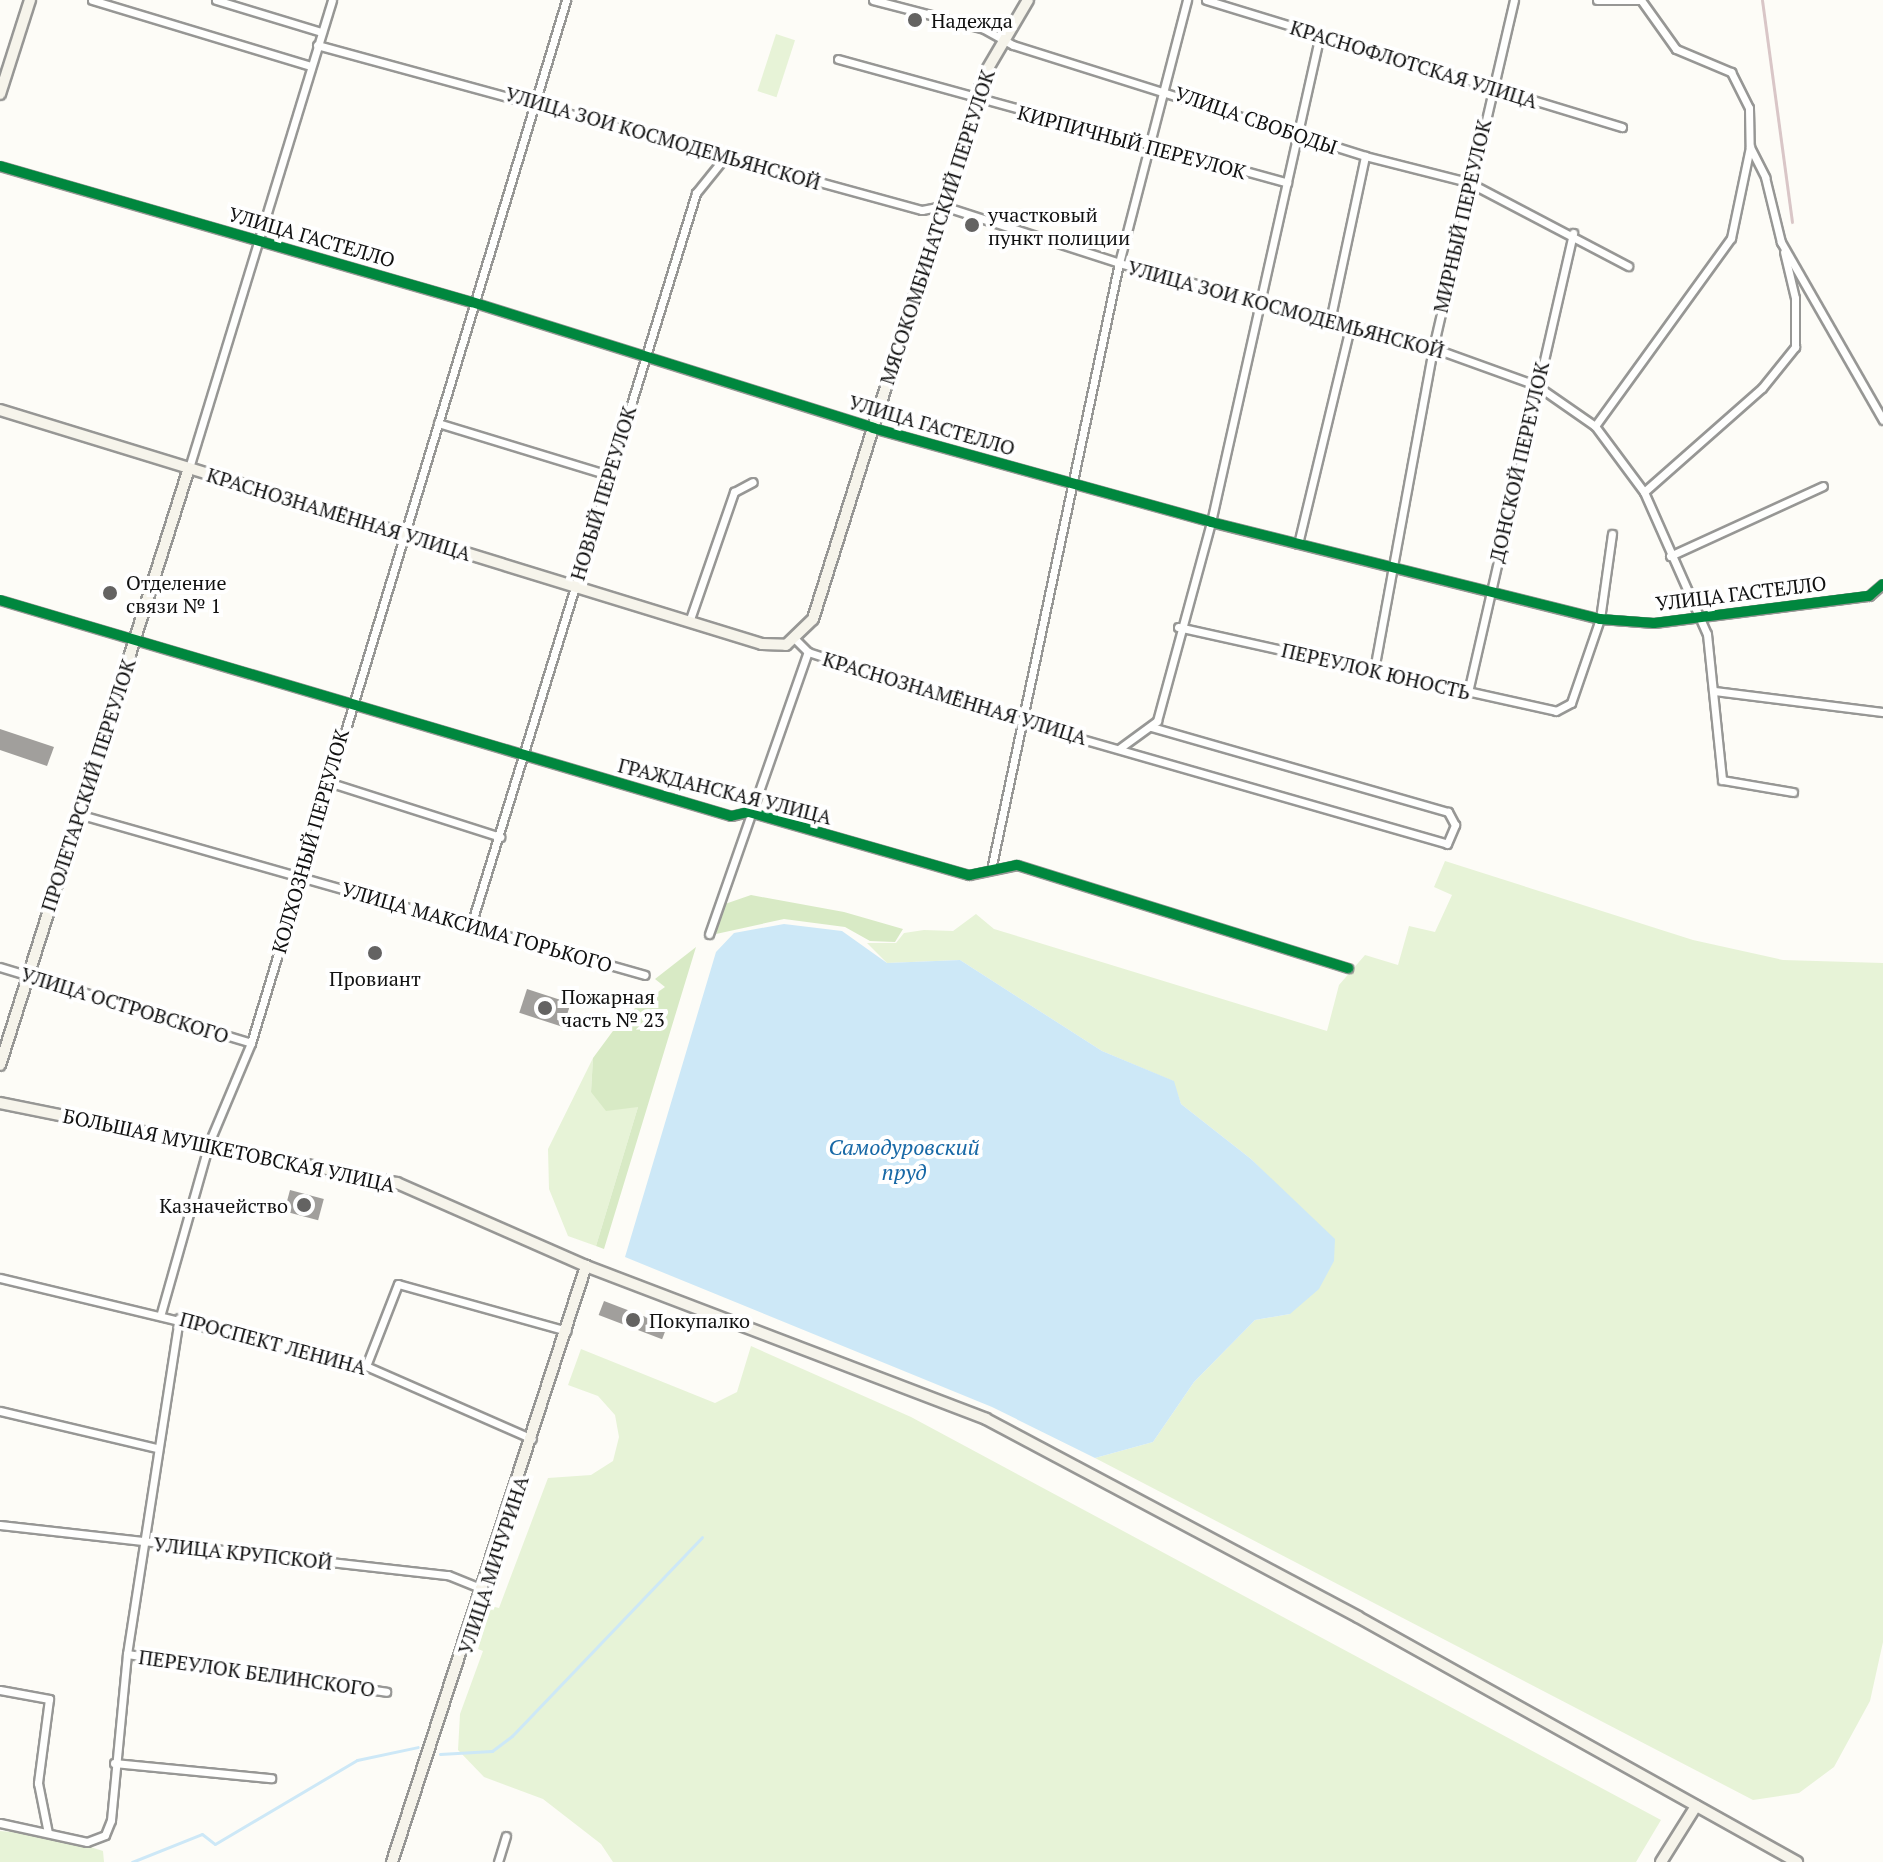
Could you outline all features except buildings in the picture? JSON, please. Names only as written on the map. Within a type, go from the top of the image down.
[{"type":"main road","points":[[0,94],[30,0]]},
{"type":"main road","name":"МЯСОКОМБИНАТСКИЙ ПЕРЕУЛОК","points":[[796,640],[813,619],[976,100],[1001,37],[1028,0]]},
{"type":"main road","name":"КРАСНОЗНАМЁННАЯ УЛИЦА","points":[[0,410],[762,644],[796,640]]},
{"type":"main road","name":"ПРОЛЕТАРСКИЙ ПЕРЕУЛОК","points":[[0,1065],[189,468]]},
{"type":"main road","name":"БОЛЬШАЯ МУШКЕТОВСКАЯ УЛИЦА","points":[[0,1103],[397,1183],[586,1266],[986,1419],[1797,1862]]},
{"type":"main road","name":"УЛИЦА МИЧУРИНА","points":[[392,1862],[534,1440],[569,1332],[586,1266]]},
{"type":"main road","points":[[1661,1862],[1696,1806]]},
{"type":"street","points":[[92,0],[310,66]]},
{"type":"street","points":[[216,0],[321,32]]},
{"type":"street","name":"ПРОЛЕТАРСКИЙ ПЕРЕУЛОК","points":[[189,468],[332,0]]},
{"type":"street","name":"КОЛХОЗНЫЙ ПЕРЕУЛОК","points":[[161,1313],[209,1143],[251,1043],[349,706],[566,0]]},
{"type":"street","name":"УЛИЦА СВОБОДЫ","points":[[873,0],[1001,37],[1365,156],[1468,182],[1573,233],[1628,266]]},
{"type":"street","points":[[992,865],[1026,723],[1119,263],[1187,0]]},
{"type":"street","name":"КРАСНОФЛОТСКАЯ УЛИЦА","points":[[1206,0],[1622,127]]},
{"type":"street","name":"МИРНЫЙ ПЕРЕУЛОК","points":[[1374,670],[1396,570],[1433,348],[1468,182],[1514,0]]},
{"type":"street","points":[[1595,426],[1676,306],[1731,238],[1750,147],[1749,108],[1731,72],[1676,49],[1641,0],[1597,0]]},
{"type":"street","points":[[1120,748],[1151,727],[1211,522],[1320,35]]},
{"type":"street","name":"УЛИЦА ЗОИ КОСМОДЕМЬЯНСКОЙ","points":[[317,45],[537,102],[922,210],[943,206],[1119,263],[1433,348],[1536,385],[1595,426],[1644,492],[1707,634],[1722,780],[1793,792]]},
{"type":"street","name":"КИРПИЧНЫЙ ПЕРЕУЛОК","points":[[838,59],[976,100],[1287,183]]},
{"type":"street","points":[[1644,492],[1762,388],[1795,347],[1795,298],[1765,177],[1750,147]]},
{"type":"street","points":[[1330,321],[1365,156]]},
{"type":"street","name":"НОВЫЙ ПЕРЕУЛОК","points":[[471,925],[526,759],[574,587],[611,476],[696,193],[725,157]]},
{"type":"street","name":"УЛИЦА ГАСТЕЛЛО","points":[[0,166],[472,302],[873,428],[1211,522],[1600,619],[1654,623],[1696,614],[1869,596],[1883,584]]},
{"type":"street","name":"ДОНСКОЙ ПЕРЕУЛОК","points":[[1468,692],[1573,233]]},
{"type":"street","points":[[1781,242],[1883,420]]},
{"type":"street","points":[[1298,544],[1350,327]]},
{"type":"street","points":[[438,423],[611,476]]},
{"type":"street","points":[[689,622],[734,492],[753,482]]},
{"type":"street","points":[[1670,556],[1823,486]]},
{"type":"street","points":[[1600,619],[1612,534]]},
{"type":"street","name":"ГРАЖДАНСКАЯ УЛИЦА","points":[[0,600],[526,759],[731,816],[749,812],[969,875],[992,865],[1017,865],[1348,968]]},
{"type":"street","name":"ПЕРЕУЛОК ЮНОСТЬ","points":[[1178,627],[1556,711],[1571,703],[1600,619]]},
{"type":"street","name":"КРАСНОЗНАМЁННАЯ УЛИЦА","points":[[796,640],[808,652],[1026,723],[1447,844],[1455,825],[1448,812],[1151,727]]},
{"type":"street","points":[[709,934],[749,812],[808,652]]},
{"type":"street","points":[[1714,691],[1883,712]]},
{"type":"street","points":[[328,782],[500,837]]},
{"type":"street","name":"УЛИЦА МАКСИМА ГОРЬКОГО","points":[[78,814],[645,975]]},
{"type":"street","name":"УЛИЦА ОСТРОВСКОГО","points":[[0,967],[251,1043]]},
{"type":"street","name":"ПРОСПЕКТ ЛЕНИНА","points":[[0,1278],[161,1313],[366,1366],[534,1440]]},
{"type":"street","points":[[366,1366],[398,1284],[569,1332]]},
{"type":"street","points":[[0,1823],[87,1842],[105,1835],[156,1448],[179,1318]]},
{"type":"street","points":[[0,1411],[156,1448]]},
{"type":"street","name":"УЛИЦА КРУПСКОЙ","points":[[0,1525],[448,1575],[483,1589]]},
{"type":"street","name":"ПЕРЕУЛОК БЕЛИНСКОГО","points":[[127,1654],[386,1692]]},
{"type":"street","points":[[0,1690],[49,1699],[38,1783],[48,1833]]},
{"type":"street","points":[[114,1763],[271,1778]]},
{"type":"street","points":[[498,1862],[506,1836]]},
{"type":"green space","points":[[776,34],[795,40],[776,97],[757,91]]},
{"type":"green space","points":[[1445,861],[1693,940],[1783,960],[1883,963],[1883,1642],[1870,1701],[1834,1767],[1799,1793],[1753,1800],[1095,1458],[1153,1442],[1194,1382],[1255,1320],[1290,1314],[1300,1208],[1251,1159],[1181,1104],[1173,1081],[1102,1051],[960,960],[887,963],[867,943],[896,943],[904,933],[924,930],[953,931],[976,914],[994,929],[1327,1031],[1339,985],[1365,955],[1398,965],[1409,926],[1435,932],[1452,895],[1434,887]]},
{"type":"green space","points":[[751,895],[844,912],[903,929],[895,942],[870,941],[845,927],[784,919],[716,934],[725,904]]},
{"type":"green space","points":[[696,947],[604,1249],[596,1246],[638,1107],[606,1111],[591,1092],[593,1058],[624,1016],[665,987],[655,979]]},
{"type":"green space","points":[[593,1058],[591,1092],[638,1107],[596,1246],[568,1236],[549,1189],[548,1149]]},
{"type":"green space","points":[[751,1346],[911,1417],[1661,1820],[1636,1862],[613,1862],[601,1844],[543,1799],[484,1777],[458,1750],[460,1714],[483,1651],[478,1649],[491,1606],[499,1608],[548,1478],[591,1475],[613,1461],[619,1437],[615,1415],[598,1396],[568,1385],[581,1349],[715,1403],[737,1392]]},
{"type":"green space","points":[[0,1831],[56,1836],[103,1851],[104,1862],[0,1862]]},
{"type":"water","name":"Самодуровский пруд","points":[[784,924],[842,931],[887,963],[960,960],[1102,1051],[1174,1081],[1181,1104],[1251,1159],[1335,1239],[1334,1261],[1319,1289],[1290,1314],[1255,1320],[1194,1382],[1153,1442],[1095,1458],[992,1407],[625,1257],[716,952],[734,933]]},
{"type":"waterway","points":[[440,1754],[492,1751],[512,1736],[702,1537]]},
{"type":"waterway","points":[[132,1862],[202,1834],[215,1844],[357,1760],[418,1747]]},
{"type":"railway","points":[[1762,0],[1792,222]]},
{"type":"cycle path","points":[[0,166],[472,302],[873,428],[1211,522],[1600,619],[1654,623],[1869,596],[1883,584]]},
{"type":"cycle path","points":[[0,600],[731,816],[749,812],[969,875],[1017,865],[1348,968]]},
{"type":"place","name":"Надежда","points":[[915,20]]},
{"type":"place","name":"участковый пункт полиции","points":[[972,225]]},
{"type":"place","name":"Отделение связи № 1","points":[[110,593]]},
{"type":"place","name":"Провиант","points":[[375,953]]},
{"type":"place","name":"Пожарная часть № 23","points":[[545,1008]]},
{"type":"place","name":"Казначейство","points":[[304,1205]]},
{"type":"place","name":"Покупалко","points":[[633,1320]]}]
